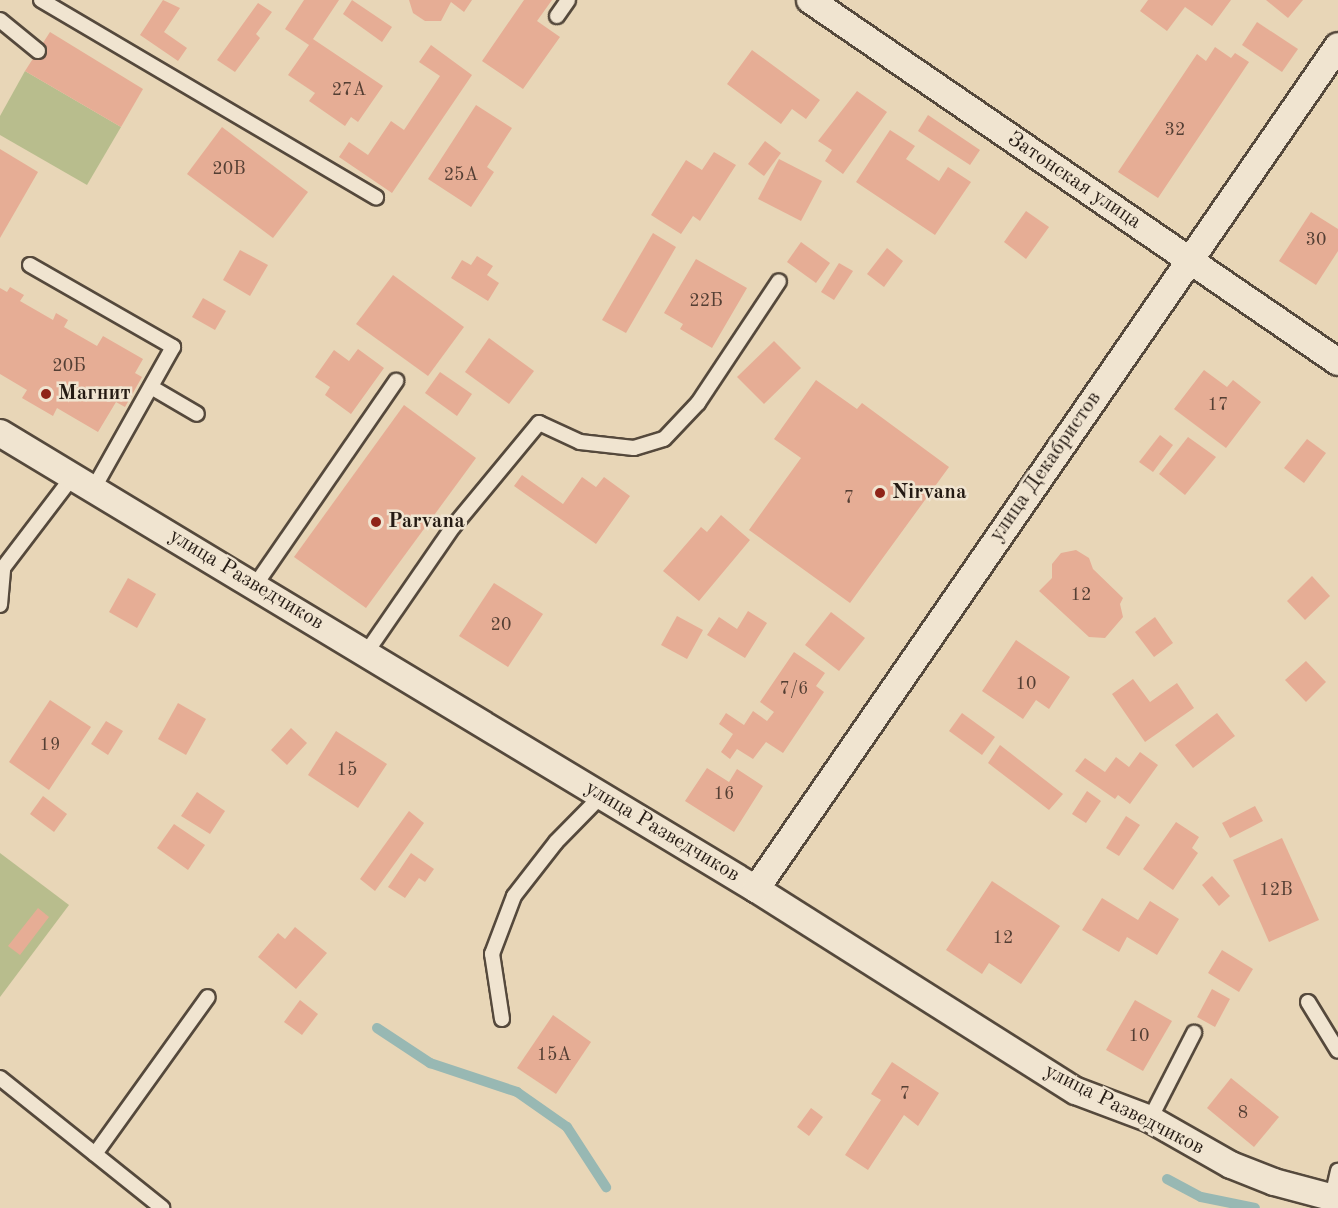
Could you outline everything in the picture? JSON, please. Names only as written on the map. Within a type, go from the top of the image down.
[{"type":"street","name":"Затонская улица","points":[[810,0],[1338,362]]},
{"type":"street","name":"улица Декабристов","points":[[756,889],[1338,46]]},
{"type":"street","name":"улица Разведчиков","points":[[0,433],[255,584],[756,889],[1076,1091],[1150,1119],[1231,1165],[1274,1182],[1335,1198]]},
{"type":"lane","points":[[40,0],[376,197]]},
{"type":"lane","points":[[557,16],[568,0]]},
{"type":"lane","points":[[0,20],[38,51]]},
{"type":"lane","points":[[0,605],[1,569],[84,482],[151,387],[173,347],[30,265]]},
{"type":"lane","points":[[366,653],[453,527],[539,423],[580,442],[634,448],[664,438],[698,403],[779,282]]},
{"type":"lane","points":[[255,584],[396,381]]},
{"type":"lane","points":[[151,387],[197,414]]},
{"type":"lane","points":[[502,1019],[492,954],[514,896],[556,842],[602,796]]},
{"type":"lane","points":[[95,1154],[208,997]]},
{"type":"lane","points":[[1308,1002],[1338,1051]]},
{"type":"lane","points":[[1150,1119],[1194,1033]]},
{"type":"lane","points":[[0,1078],[162,1208]]},
{"type":"lane","points":[[1335,1198],[1338,1171]]},
{"type":"green space","points":[[25,71],[121,127],[87,185],[0,135],[0,116]]},
{"type":"green space","points":[[0,853],[69,905],[0,997]]},
{"type":"building","points":[[163,0],[180,8],[164,32],[187,48],[178,61],[140,35]]},
{"type":"building","points":[[304,0],[339,0],[313,39],[383,86],[358,122],[351,117],[345,126],[309,101],[315,93],[288,75],[309,45],[285,29]]},
{"type":"building","points":[[352,0],[392,27],[382,42],[343,14]]},
{"type":"building","points":[[409,0],[472,0],[464,12],[451,2],[441,21],[425,21],[413,13]]},
{"type":"building","points":[[524,0],[552,0],[537,21],[560,37],[523,89],[482,61]]},
{"type":"building","points":[[1148,0],[1231,0],[1212,26],[1185,7],[1167,31],[1140,11]]},
{"type":"building","points":[[1266,0],[1303,0],[1288,18]]},
{"type":"building","points":[[258,3],[272,12],[256,34],[260,38],[235,72],[217,60]]},
{"type":"building","points":[[1257,22],[1298,49],[1282,72],[1242,45]]},
{"type":"building","points":[[50,32],[143,89],[121,127],[25,71]]},
{"type":"building","points":[[431,45],[472,75],[392,193],[339,157],[349,142],[368,155],[391,121],[404,130],[440,76],[419,62]]},
{"type":"building","points":[[1215,47],[1231,58],[1235,53],[1249,62],[1158,198],[1118,172],[1197,54],[1206,61]]},
{"type":"building","points":[[752,50],[820,100],[806,119],[792,109],[781,124],[727,84]]},
{"type":"building","points":[[857,91],[887,112],[843,174],[825,161],[832,150],[818,141]]},
{"type":"building","points":[[476,105],[512,128],[487,167],[494,172],[471,207],[428,179]]},
{"type":"building","points":[[928,115],[980,150],[970,165],[918,131]]},
{"type":"building","points":[[222,127],[308,192],[273,238],[187,174]]},
{"type":"building","points":[[890,130],[915,146],[906,159],[939,181],[948,167],[971,182],[935,235],[856,182]]},
{"type":"building","points":[[765,141],[781,153],[764,176],[748,164]]},
{"type":"building","points":[[0,149],[38,172],[0,238]]},
{"type":"building","points":[[714,152],[736,165],[700,221],[693,216],[681,234],[651,215],[686,160],[702,170]]},
{"type":"building","points":[[779,159],[822,181],[801,221],[758,199]]},
{"type":"building","points":[[1026,211],[1049,227],[1026,259],[1004,242]]},
{"type":"building","points":[[1311,212],[1338,229],[1338,251],[1316,285],[1279,261]]},
{"type":"building","points":[[653,233],[676,247],[626,333],[602,320]]},
{"type":"building","points":[[801,242],[830,263],[816,283],[787,262]]},
{"type":"building","points":[[887,248],[903,261],[884,287],[867,274]]},
{"type":"building","points":[[240,250],[268,265],[250,296],[223,280]]},
{"type":"building","points":[[477,256],[493,266],[487,275],[499,283],[488,301],[451,278],[462,260],[471,265]]},
{"type":"building","points":[[696,259],[747,288],[712,348],[680,329],[683,324],[664,313]]},
{"type":"building","points":[[839,263],[853,271],[834,300],[821,292]]},
{"type":"building","points":[[393,275],[464,327],[428,376],[356,324]]},
{"type":"building","points":[[10,287],[24,295],[20,301],[53,320],[56,313],[68,320],[64,327],[97,346],[103,336],[143,359],[135,373],[142,377],[125,407],[116,402],[98,432],[57,408],[53,416],[22,398],[27,390],[0,374],[0,288],[7,292]]},
{"type":"building","points":[[203,298],[226,311],[215,330],[192,317]]},
{"type":"building","points":[[489,338],[534,371],[509,404],[465,372]]},
{"type":"building","points":[[774,341],[801,368],[764,404],[737,377]]},
{"type":"building","points":[[358,349],[384,368],[351,414],[325,395],[330,387],[315,377],[334,350],[349,361]]},
{"type":"building","points":[[1204,370],[1227,387],[1233,380],[1261,402],[1226,448],[1174,409]]},
{"type":"building","points":[[440,372],[472,394],[457,416],[425,393]]},
{"type":"building","points":[[816,380],[857,409],[862,403],[949,467],[850,603],[749,530],[801,458],[774,439]]},
{"type":"building","points":[[404,405],[476,458],[366,608],[294,557]]},
{"type":"building","points":[[1160,435],[1173,445],[1153,472],[1139,462]]},
{"type":"building","points":[[1188,437],[1216,457],[1185,495],[1159,474]]},
{"type":"building","points":[[1307,439],[1326,453],[1304,483],[1284,468]]},
{"type":"building","points":[[522,475],[563,504],[582,477],[596,487],[604,477],[630,496],[596,544],[514,486]]},
{"type":"building","points":[[721,515],[750,540],[699,601],[663,571],[701,527],[707,532]]},
{"type":"building","points":[[1076,550],[1089,558],[1093,569],[1123,598],[1120,604],[1123,617],[1105,638],[1089,637],[1039,591],[1052,578],[1052,564],[1061,553]]},
{"type":"building","points":[[1312,576],[1330,596],[1305,620],[1287,601]]},
{"type":"building","points":[[128,578],[156,594],[137,628],[109,612]]},
{"type":"building","points":[[494,583],[543,614],[508,667],[459,636]]},
{"type":"building","points":[[748,611],[767,623],[745,658],[707,635],[719,617],[737,629]]},
{"type":"building","points":[[831,612],[865,638],[839,671],[805,645]]},
{"type":"building","points":[[677,616],[703,630],[687,659],[661,645]]},
{"type":"building","points":[[1155,617],[1173,643],[1154,657],[1135,632]]},
{"type":"building","points":[[1016,640],[1070,677],[1049,709],[1036,700],[1023,719],[982,691]]},
{"type":"building","points":[[794,652],[825,673],[816,686],[824,692],[783,753],[766,742],[753,759],[737,749],[730,759],[721,752],[733,734],[719,724],[726,713],[744,725],[753,711],[767,721],[774,712],[760,702]]},
{"type":"building","points":[[1306,661],[1326,682],[1306,702],[1285,680]]},
{"type":"building","points":[[1133,679],[1150,702],[1177,683],[1194,708],[1145,742],[1112,694]]},
{"type":"building","points":[[50,700],[91,727],[49,790],[9,762]]},
{"type":"building","points":[[178,703],[206,719],[186,755],[158,739]]},
{"type":"building","points":[[962,713],[995,737],[982,755],[949,731]]},
{"type":"building","points":[[1217,713],[1235,736],[1193,768],[1175,745]]},
{"type":"building","points":[[106,721],[123,731],[108,755],[91,744]]},
{"type":"building","points":[[291,728],[307,743],[287,765],[271,750]]},
{"type":"building","points":[[336,731],[387,764],[358,808],[308,775]]},
{"type":"building","points":[[1000,745],[1063,794],[1049,810],[988,763]]},
{"type":"building","points":[[1140,752],[1158,765],[1130,804],[1118,795],[1115,799],[1075,771],[1085,758],[1105,772],[1116,757],[1129,767]]},
{"type":"building","points":[[707,768],[729,782],[737,769],[763,786],[734,832],[685,801]]},
{"type":"building","points":[[1087,791],[1101,801],[1086,823],[1072,814]]},
{"type":"building","points":[[197,792],[225,811],[210,834],[181,816]]},
{"type":"building","points":[[43,796],[67,814],[54,832],[30,814]]},
{"type":"building","points":[[1255,806],[1263,821],[1230,838],[1222,823]]},
{"type":"building","points":[[409,811],[424,823],[375,891],[360,879]]},
{"type":"building","points":[[1126,816],[1140,825],[1119,856],[1106,848]]},
{"type":"building","points":[[1176,822],[1199,837],[1192,848],[1198,853],[1173,890],[1143,869]]},
{"type":"building","points":[[174,824],[205,845],[188,870],[157,848]]},
{"type":"building","points":[[1282,838],[1319,920],[1269,942],[1233,860]]},
{"type":"building","points":[[411,853],[434,869],[425,882],[419,878],[405,898],[388,887]]},
{"type":"building","points":[[1212,876],[1230,896],[1219,906],[1202,885]]},
{"type":"building","points":[[992,881],[1060,926],[1021,984],[989,963],[982,974],[946,950]]},
{"type":"building","points":[[1102,898],[1138,920],[1150,901],[1179,919],[1157,955],[1127,937],[1119,952],[1082,930]]},
{"type":"building","points":[[38,908],[49,917],[20,955],[8,946]]},
{"type":"building","points":[[295,927],[327,953],[296,989],[258,957],[278,933],[285,939]]},
{"type":"building","points":[[1222,950],[1253,969],[1239,992],[1208,973]]},
{"type":"building","points":[[1212,989],[1230,999],[1215,1027],[1197,1017]]},
{"type":"building","points":[[300,1000],[318,1014],[302,1035],[284,1022]]},
{"type":"building","points":[[1135,1000],[1172,1021],[1143,1071],[1106,1050]]},
{"type":"building","points":[[553,1015],[591,1042],[556,1094],[517,1068]]},
{"type":"building","points":[[892,1062],[939,1093],[918,1126],[904,1115],[868,1170],[845,1155],[881,1100],[871,1094]]},
{"type":"building","points":[[1231,1078],[1279,1117],[1254,1147],[1207,1108]]},
{"type":"building","points":[[811,1108],[823,1117],[809,1136],[797,1127]]},
{"type":"waterway","points":[[377,1028],[430,1063],[517,1092],[567,1127],[606,1187]]},
{"type":"waterway","points":[[1167,1179],[1201,1197],[1255,1208]]},
{"type":"place","name":"Магнит","points":[[46,394]]},
{"type":"place","name":"Nirvana","points":[[880,493]]},
{"type":"place","name":"Parvana","points":[[376,522]]}]
